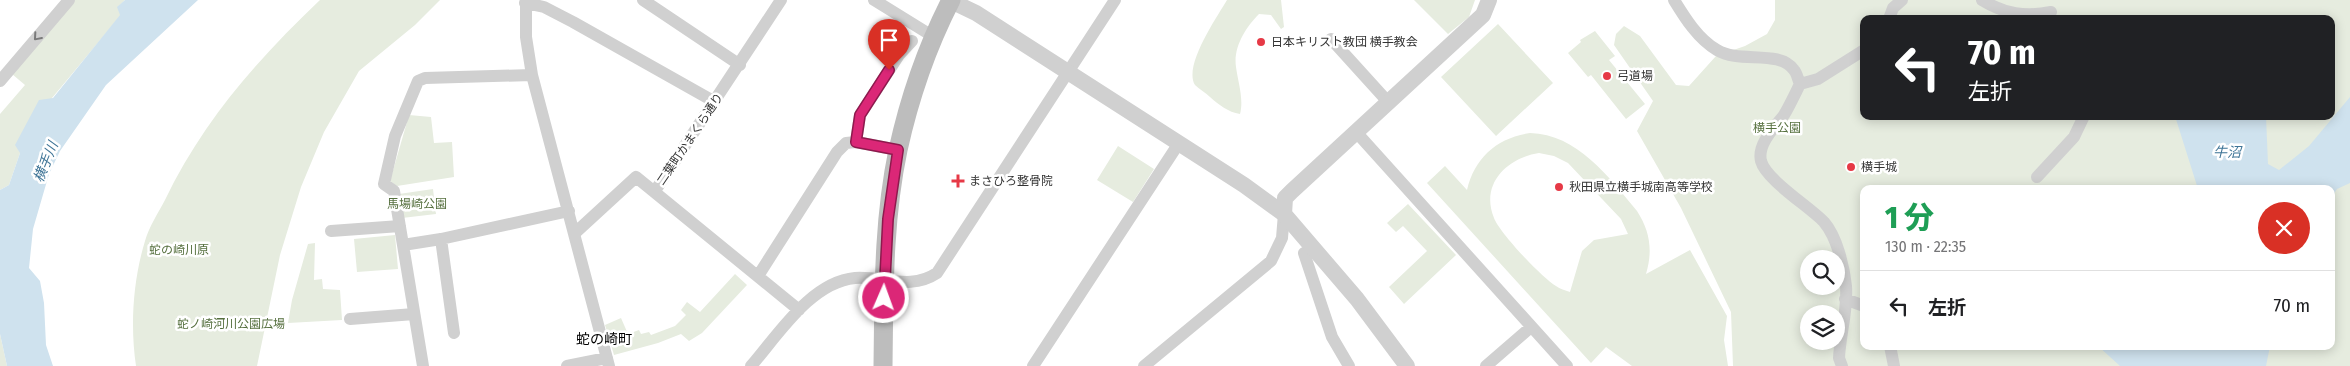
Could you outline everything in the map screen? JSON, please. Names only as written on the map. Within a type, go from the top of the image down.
[{"type":"main road","points":[[883,366],[884,281],[888,219],[898,150],[934,37],[951,0]]},
{"type":"street","points":[[0,81],[69,0]]},
{"type":"street","points":[[643,0],[740,65]]},
{"type":"street","name":"二葉町かまくら通り","points":[[781,0],[740,65],[655,191],[799,310]]},
{"type":"street","points":[[874,0],[934,37]]},
{"type":"street","points":[[951,0],[976,13],[1179,143],[1244,185],[1284,214],[1357,299],[1406,366]]},
{"type":"street","points":[[751,366],[799,310],[827,286],[842,280],[855,278],[914,282],[927,280],[937,273],[1116,0]]},
{"type":"street","points":[[1144,366],[1271,261],[1282,238],[1285,198],[1483,15],[1490,0]]},
{"type":"street","points":[[1674,0],[1697,33],[1718,50],[1735,57],[1778,58],[1794,70],[1800,84]]},
{"type":"street","points":[[1890,15],[1893,8],[1902,0]]},
{"type":"street","points":[[1982,0],[2000,11],[2023,15]]},
{"type":"street","points":[[567,366],[608,362],[532,75],[526,37],[525,1],[544,7],[573,22],[715,102]]},
{"type":"street","points":[[2033,15],[2052,10]]},
{"type":"street","points":[[1331,39],[1389,103]]},
{"type":"street","points":[[856,142],[860,115],[899,55],[912,41]]},
{"type":"street","points":[[1842,366],[1839,358],[1846,286],[1836,244],[1828,227],[1767,171],[1761,160],[1764,144],[1770,131],[1783,115],[1800,84],[1818,80],[1860,53]]},
{"type":"street","points":[[423,366],[394,191],[384,184],[395,136],[418,82],[425,78],[532,75]]},
{"type":"street","points":[[2037,177],[2074,137],[2082,120]]},
{"type":"street","points":[[1356,132],[1567,366]]},
{"type":"street","points":[[758,276],[837,152],[846,143],[856,142],[898,150]]},
{"type":"street","points":[[1033,366],[1179,143]]},
{"type":"street","points":[[575,233],[636,177],[655,191]]},
{"type":"street","points":[[403,245],[441,239],[569,211]]},
{"type":"street","points":[[332,231],[400,226]]},
{"type":"street","points":[[441,239],[454,333]]},
{"type":"street","points":[[1304,253],[1332,337],[1349,366]]},
{"type":"street","points":[[1845,299],[1860,305]]},
{"type":"street","points":[[350,319],[414,314]]},
{"type":"street","points":[[1486,366],[1531,326]]},
{"type":"street","points":[[1891,350],[1894,366]]},
{"type":"green space","points":[[69,0],[125,0],[118,7],[121,15],[52,98],[20,153],[9,185],[0,190],[0,114],[25,85],[12,74]]},
{"type":"green space","points":[[320,0],[440,0],[415,25],[359,71],[324,132],[301,187],[280,255],[257,366],[136,366],[133,335],[135,287],[141,256],[151,225],[180,171],[214,118],[253,69]]},
{"type":"green space","points":[[1227,0],[1281,0],[1284,27],[1281,29],[1271,15],[1259,14],[1245,31],[1236,52],[1236,67],[1241,96],[1240,114],[1228,110],[1217,103],[1195,85],[1193,77],[1197,54],[1209,29]]},
{"type":"green space","points":[[1414,0],[1475,0],[1469,17],[1448,34]]},
{"type":"green space","name":"横手公園","points":[[1775,0],[2350,0],[2350,366],[1733,366],[1731,312],[1681,208],[1637,131],[1653,101],[1614,45],[1616,34],[1624,26],[1640,36],[1676,85],[1689,86],[1716,56],[1745,46],[1767,34],[1775,20]]},
{"type":"green space","points":[[1498,24],[1553,83],[1496,136],[1441,77]]},
{"type":"green space","name":"弓道場","points":[[1595,31],[1615,56],[1609,60],[1645,104],[1626,119],[1591,75],[1588,77],[1568,53],[1581,42],[1580,40]]},
{"type":"green space","points":[[409,115],[431,117],[434,143],[452,142],[454,177],[397,186],[390,181]]},
{"type":"green space","points":[[1530,133],[1547,135],[1563,141],[1577,149],[1603,172],[1637,211],[1645,226],[1650,249],[1646,274],[1690,250],[1727,316],[1724,340],[1728,366],[1632,366],[1606,347],[1591,363],[1427,183],[1445,166],[1467,190],[1476,168],[1489,151],[1507,139]],"holes":[[[1539,153],[1554,156],[1568,163],[1621,219],[1628,234],[1594,240],[1582,251],[1570,292],[1559,288],[1541,274],[1522,254],[1498,225],[1491,206],[1491,194],[1494,184],[1507,167],[1516,160]]]},
{"type":"green space","points":[[1118,146],[1154,169],[1133,202],[1097,180]]},
{"type":"green space","name":"馬場崎公園","points":[[433,189],[436,214],[402,218],[399,194]]},
{"type":"green space","points":[[1408,204],[1456,255],[1404,304],[1389,287],[1427,251],[1403,226],[1396,232],[1387,223]]},
{"type":"green space","points":[[395,235],[398,269],[357,272],[354,239]]},
{"type":"green space","points":[[315,243],[314,280],[322,279],[323,289],[340,290],[342,320],[288,323],[292,300],[308,244]]},
{"type":"green space","points":[[735,274],[747,285],[702,333],[689,341],[681,334],[658,343],[614,355],[605,325],[621,318],[628,334],[639,330],[641,334],[649,332],[651,335],[675,326],[686,315],[681,310],[687,302],[700,312]]},
{"type":"green space","points":[[0,334],[7,366],[0,366]]},
{"type":"water","name":"横手川","points":[[125,0],[198,0],[106,85],[60,151],[49,174],[33,229],[29,268],[40,281],[44,303],[46,345],[53,366],[7,366],[0,334],[0,190],[9,185],[20,153],[15,145],[39,100],[53,98],[120,15],[117,7]]},
{"type":"water","name":"牛沼","points":[[2350,97],[2350,183],[2337,189],[2335,192],[2335,185],[2197,185],[2176,120],[2266,120],[2268,164],[2279,170],[2309,146],[2331,120],[2335,120],[2335,115]]},
{"type":"water","points":[[2102,350],[2269,350],[2266,366],[2120,366]]},
{"type":"place","name":"日本キリスト教団 横手教会","points":[[1261,42]]},
{"type":"place","name":"弓道場","points":[[1607,76]]},
{"type":"place","name":"横手城","points":[[1851,167]]},
{"type":"place","name":"まさひろ整骨院","points":[[958,181]]},
{"type":"place","name":"秋田県立横手城南高等学校","points":[[1559,187]]},
{"type":"district","name":"蛇の崎町","points":[[604,339]]},
{"type":"route","points":[[884,298],[888,219],[898,150],[856,142],[860,115],[889,70]]},
{"type":"park label","name":"蛇の崎川原","points":[[179,250]]},
{"type":"park label","name":"蛇ノ崎河川公園広場","points":[[231,324]]}]
